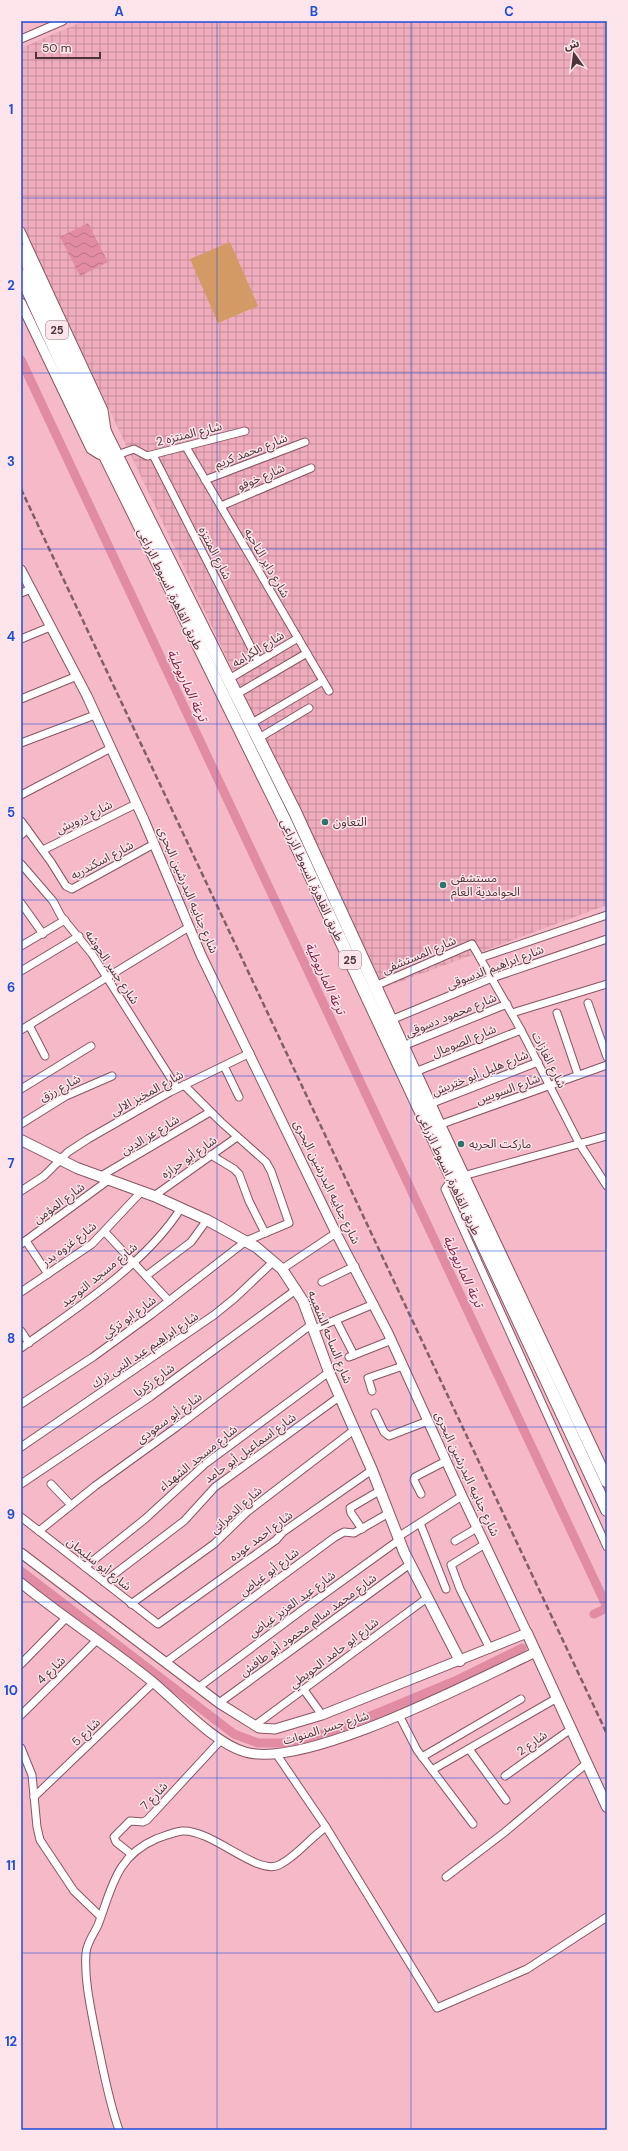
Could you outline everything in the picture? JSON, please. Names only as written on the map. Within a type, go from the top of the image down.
[{"type":"highway","name":"طريق القاهرة, اسيوط الزراعى","points":[[21,250],[89,411],[104,455],[284,819],[607,1510]]},
{"type":"highway","name":"طريق القاهرة, اسيوط الزراعى","points":[[21,275],[89,411],[108,438],[117,455],[252,723],[607,1481]]},
{"type":"main road","name":"شارع الساحه الشعبيه","points":[[21,1140],[60,1160],[142,1191],[207,1220],[246,1241],[274,1261],[282,1270],[296,1289],[313,1327],[339,1397],[381,1490],[410,1564],[460,1661]]},
{"type":"main road","name":"شارع جنابيه البدرشين البحرى","points":[[527,1633],[607,1807]]},
{"type":"street","points":[[21,39],[63,21]]},
{"type":"street","points":[[21,231],[104,410],[108,438]]},
{"type":"street","points":[[21,303],[91,449],[104,455]]},
{"type":"street","name":"شارع المنتزه 2","points":[[117,455],[134,449],[145,456],[153,455],[245,431]]},
{"type":"street","name":"شارع محمد كريم","points":[[205,480],[305,442]]},
{"type":"street","name":"شارع داير الناحيه","points":[[186,447],[329,691]]},
{"type":"street","name":"شارع المنتزه","points":[[153,455],[258,661]]},
{"type":"street","name":"شارع خوفو","points":[[221,506],[311,468]]},
{"type":"street","name":"شارع جنابيه البدرشين البحرى","points":[[22,575],[31,589],[76,676],[111,748],[189,927],[336,1233],[392,1340],[462,1496],[527,1633]]},
{"type":"street","points":[[21,593],[31,589]]},
{"type":"street","points":[[21,639],[50,627]]},
{"type":"street","name":"شارع الكرامه","points":[[229,679],[298,638]]},
{"type":"street","points":[[237,694],[307,653]]},
{"type":"street","points":[[21,699],[76,676]]},
{"type":"street","points":[[252,723],[323,681]]},
{"type":"street","points":[[259,738],[309,708]]},
{"type":"street","points":[[21,743],[95,715]]},
{"type":"street","points":[[21,795],[111,748]]},
{"type":"street","name":"شارع درويش","points":[[43,850],[136,804]]},
{"type":"street","name":"شارع اسكندريه","points":[[21,821],[43,850],[66,886],[72,889],[154,844]]},
{"type":"street","points":[[21,835],[27,829]]},
{"type":"street","name":"شارع جسر الحوشه","points":[[21,864],[53,902],[64,920],[79,936],[180,1087],[237,1137],[259,1154],[269,1166],[289,1222],[288,1224],[246,1241]]},
{"type":"street","points":[[21,903],[43,934]]},
{"type":"street","points":[[480,958],[607,915]]},
{"type":"street","points":[[21,946],[64,920]]},
{"type":"street","points":[[21,1030],[189,927]]},
{"type":"street","points":[[21,971],[79,936]]},
{"type":"street","name":"شارع ابراهيم الدسوقى","points":[[391,1020],[492,978],[607,938]]},
{"type":"street","name":"شارع المستشفى","points":[[376,986],[472,944]]},
{"type":"street","name":"شارع الغازات","points":[[472,944],[512,1013],[579,1144],[607,1186]]},
{"type":"street","name":"شارع محمود دسوقى","points":[[512,1013],[607,984]]},
{"type":"street","points":[[588,1003],[607,1058]]},
{"type":"street","name":"شارع محمود دسوقى","points":[[403,1046],[507,1004]]},
{"type":"street","points":[[557,1013],[578,1075]]},
{"type":"street","points":[[29,1025],[45,1056]]},
{"type":"street","name":"شارع الصومال","points":[[415,1072],[521,1030]]},
{"type":"street","points":[[21,1089],[91,1046]]},
{"type":"street","name":"شارع المخبز الالى","points":[[21,1191],[44,1176],[78,1145],[180,1087],[250,1054]]},
{"type":"street","name":"شارع هليل أبو ختريش","points":[[430,1104],[538,1062]]},
{"type":"street","name":"شارع السويس","points":[[439,1125],[607,1065]]},
{"type":"street","points":[[224,1066],[239,1097]]},
{"type":"street","name":"شارع رزق","points":[[21,1124],[66,1096],[112,1076]]},
{"type":"street","name":"شارع عز الدين","points":[[106,1178],[210,1112]]},
{"type":"street","points":[[607,1136],[452,1179],[446,1186],[445,1192],[607,1547]]},
{"type":"street","name":"شارع أبو حرازه","points":[[154,1196],[237,1137]]},
{"type":"street","points":[[211,1155],[240,1174],[249,1200],[265,1233]]},
{"type":"street","name":"شارع المؤمن","points":[[23,1242],[106,1178]]},
{"type":"street","name":"شارع غزوه بدر","points":[[21,1292],[87,1247],[105,1232],[142,1191]]},
{"type":"street","name":"شارع مسجد التوحيد","points":[[21,1348],[134,1262],[160,1237],[181,1208]]},
{"type":"street","points":[[146,1276],[191,1242],[207,1220]]},
{"type":"street","points":[[105,1232],[169,1301]]},
{"type":"street","points":[[282,1270],[336,1233]]},
{"type":"street","name":"شارع ابو تركي","points":[[21,1404],[93,1357],[169,1301],[246,1241]]},
{"type":"street","points":[[23,1242],[48,1274]]},
{"type":"street","name":"شارع ابراهيم عبد النبى ترك","points":[[21,1447],[214,1315],[235,1298],[274,1261]]},
{"type":"street","points":[[322,1282],[354,1266]]},
{"type":"street","name":"شارع زكريا","points":[[21,1484],[150,1397],[296,1289]]},
{"type":"street","name":"شارع أبو سعودى","points":[[39,1531],[70,1505],[313,1327],[336,1320],[374,1304]]},
{"type":"street","points":[[336,1320],[351,1356],[392,1340]]},
{"type":"street","points":[[21,1331],[29,1343]]},
{"type":"street","points":[[372,1391],[368,1378],[403,1366]]},
{"type":"street","name":"شارع مسجد الشهداء","points":[[86,1567],[145,1519],[185,1480],[204,1464],[329,1372]]},
{"type":"street","name":"شارع اسماعيل أبو حامد","points":[[104,1582],[184,1521],[215,1487],[339,1397]]},
{"type":"street","points":[[375,1413],[386,1434],[390,1437],[428,1421]]},
{"type":"street","name":"شارع الدمرانى","points":[[131,1604],[214,1544],[253,1507],[354,1430]]},
{"type":"street","points":[[421,1494],[414,1480],[415,1476],[446,1461]]},
{"type":"street","name":"شارع احمد عوده","points":[[163,1622],[276,1540],[283,1532],[372,1470]]},
{"type":"street","points":[[51,1484],[70,1505]]},
{"type":"street","points":[[362,1529],[351,1513],[350,1508],[381,1490]]},
{"type":"street","name":"شارع عبد العزيز غياض","points":[[199,1687],[420,1523],[462,1496]]},
{"type":"street","name":"شارع أبو غياض","points":[[166,1662],[335,1537],[344,1532],[352,1534],[389,1513]]},
{"type":"street","name":"شارع أبو سليمان","points":[[21,1517],[86,1567],[156,1625],[163,1622]]},
{"type":"street","points":[[420,1523],[446,1589]]},
{"type":"street","points":[[455,1541],[478,1528]]},
{"type":"street","points":[[485,1544],[451,1565],[460,1589],[490,1649]]},
{"type":"street","name":"شارع جسر المنوات","points":[[21,1553],[219,1703],[254,1726],[270,1730],[322,1716],[527,1633]]},
{"type":"street","name":"شارع محمد سالم محمود أبو طافش","points":[[219,1703],[410,1564]]},
{"type":"street","name":"شارع جسر المنوات","points":[[22,1586],[97,1640],[153,1683],[221,1740],[245,1752],[265,1756],[277,1755],[336,1739],[399,1715],[536,1652]]},
{"type":"street","name":"شارع ابو حامد الحويطي","points":[[254,1726],[427,1598]]},
{"type":"street","points":[[21,1664],[66,1618]]},
{"type":"street","name":"شارع 4","points":[[21,1715],[97,1640]]},
{"type":"street","name":"شارع 5","points":[[34,1797],[153,1683]]},
{"type":"street","points":[[304,1690],[322,1716]]},
{"type":"street","points":[[432,1770],[557,1698]]},
{"type":"street","points":[[422,1757],[521,1699]]},
{"type":"street","points":[[399,1715],[410,1739],[422,1757],[473,1824]]},
{"type":"street","name":"شارع 2","points":[[505,1776],[571,1729]]},
{"type":"street","name":"شارع 7","points":[[131,1854],[116,1842],[114,1837],[128,1822],[147,1820],[221,1740]]},
{"type":"street","points":[[21,1748],[32,1775],[37,1827],[44,1846],[74,1891],[100,1916]]},
{"type":"street","points":[[469,1749],[506,1800]]},
{"type":"street","points":[[277,1755],[326,1827],[437,2008],[527,1969],[607,1917]]},
{"type":"street","points":[[446,1877],[504,1832],[587,1763]]},
{"type":"street","points":[[119,2130],[106,2090],[86,1970],[86,1951],[118,1874],[131,1854],[144,1844],[180,1831],[191,1830],[202,1833],[264,1866],[277,1866],[326,1827]]},
{"type":"shaded area","points":[[84,21],[607,21],[607,905],[383,988],[21,223],[21,48]]},
{"type":"shaded area","points":[[230,242],[258,306],[218,323],[190,259]]},
{"type":"water","points":[[88,223],[108,262],[80,276],[60,237]]},
{"type":"waterway","name":"ترعة الماريوطية","points":[[21,360],[607,1607]]},
{"type":"waterway","points":[[21,1571],[234,1734],[258,1743],[291,1743],[337,1730],[455,1681],[522,1648]]},
{"type":"waterway","points":[[594,1614],[607,1608]]},
{"type":"railway","points":[[21,489],[607,1734]]},
{"type":"place","name":"التعاون","points":[[325,822]]},
{"type":"place","name":"مستشفى الحوامدية العام","points":[[443,885]]},
{"type":"place","name":"ماركت الحريه","points":[[461,1144]]}]
